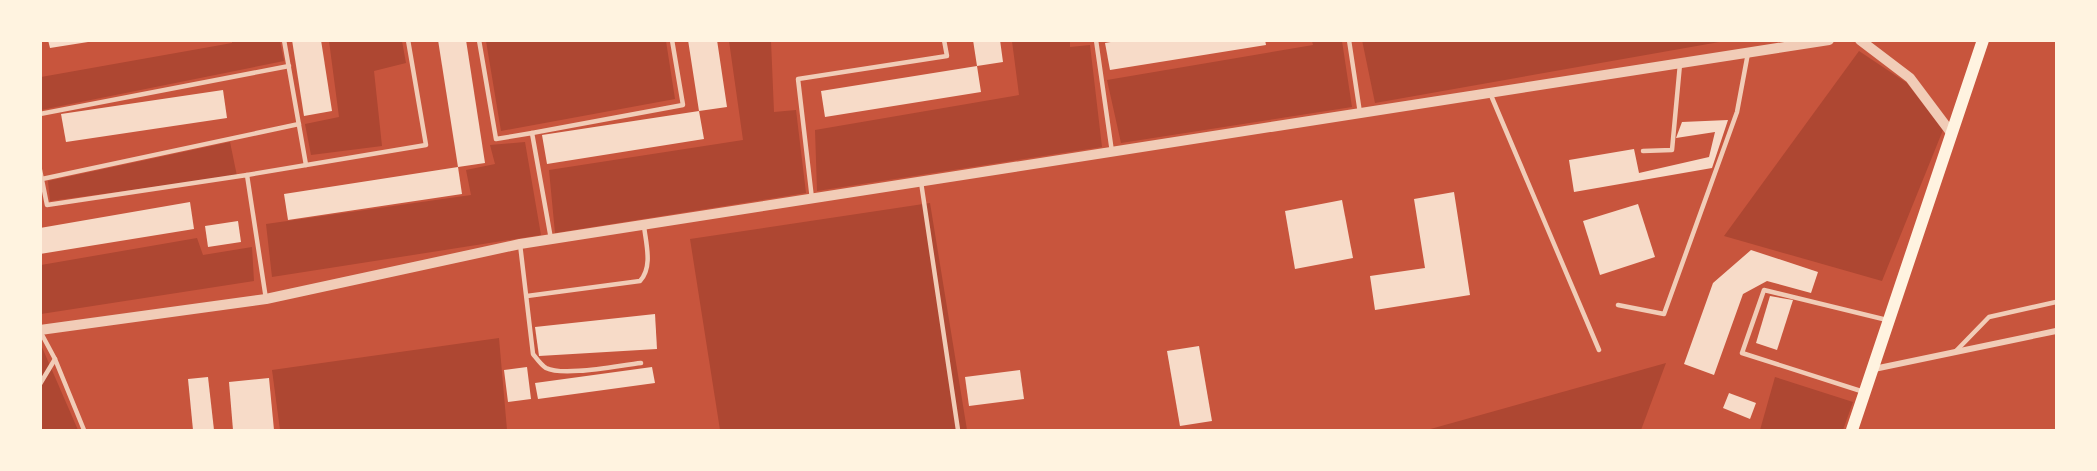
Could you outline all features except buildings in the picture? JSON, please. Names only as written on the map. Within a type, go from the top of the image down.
[{"type":"main road","points":[[1852,430],[1983,40]]},
{"type":"street","points":[[40,331],[266,299],[520,244],[1828,40]]},
{"type":"street","points":[[1860,40],[1910,78],[1952,134]]},
{"type":"street","points":[[1873,369],[2056,331]]},
{"type":"lane","points":[[284,40],[306,165]]},
{"type":"lane","points":[[40,170],[47,205],[426,145],[408,40]]},
{"type":"lane","points":[[479,40],[496,139],[683,105],[672,40]]},
{"type":"lane","points":[[812,199],[798,79],[947,56],[944,40]]},
{"type":"lane","points":[[1096,40],[1112,152]]},
{"type":"lane","points":[[1349,40],[1360,113]]},
{"type":"lane","points":[[1618,305],[1664,314],[1737,112],[1749,53]]},
{"type":"lane","points":[[1643,152],[1672,150],[1680,64]]},
{"type":"lane","points":[[40,114],[289,66]]},
{"type":"lane","points":[[1490,93],[1599,350]]},
{"type":"lane","points":[[42,179],[299,124]]},
{"type":"lane","points":[[532,133],[551,239]]},
{"type":"lane","points":[[247,175],[266,299]]},
{"type":"lane","points":[[921,182],[958,430]]},
{"type":"lane","points":[[526,296],[640,281],[648,268],[644,225]]},
{"type":"lane","points":[[520,244],[533,354],[545,368],[561,372],[641,363]]},
{"type":"lane","points":[[1865,392],[1742,353],[1764,290],[1889,320]]},
{"type":"lane","points":[[1955,352],[1989,317],[2056,302]]},
{"type":"lane","points":[[40,331],[55,359],[84,430]]},
{"type":"lane","points":[[40,384],[55,359]]},
{"type":"shaded area","points":[[1362,40],[1725,40],[1725,41],[1375,103]]},
{"type":"shaded area","points":[[232,41],[280,41],[284,61],[41,110],[41,77],[232,43]]},
{"type":"shaded area","points":[[329,41],[402,41],[406,63],[374,71],[382,146],[311,155],[305,124],[339,117]]},
{"type":"shaded area","points":[[486,41],[666,41],[675,99],[501,131]]},
{"type":"shaded area","points":[[729,41],[771,41],[774,112],[796,110],[806,193],[555,233],[549,170],[743,140]]},
{"type":"shaded area","points":[[1012,41],[1070,41],[1070,47],[1090,45],[1102,147],[817,191],[815,130],[1019,95]]},
{"type":"shaded area","points":[[1312,41],[1342,41],[1352,107],[1121,143],[1107,80],[1313,45]]},
{"type":"shaded area","points":[[1859,51],[1907,83],[1943,130],[1882,281],[1724,236]]},
{"type":"shaded area","points":[[230,142],[237,176],[50,201],[48,181]]},
{"type":"shaded area","points":[[525,142],[541,235],[272,277],[266,224],[471,195],[466,170],[495,164],[490,145]]},
{"type":"shaded area","points":[[930,203],[967,430],[720,430],[690,239]]},
{"type":"shaded area","points":[[197,238],[203,255],[252,247],[254,281],[41,314],[41,265]]},
{"type":"shaded area","points":[[499,338],[507,430],[280,430],[272,370]]},
{"type":"shaded area","points":[[41,345],[78,430],[41,430]]},
{"type":"shaded area","points":[[1666,363],[1641,430],[1427,430]]},
{"type":"shaded area","points":[[1775,377],[1853,402],[1843,430],[1760,430]]}]
